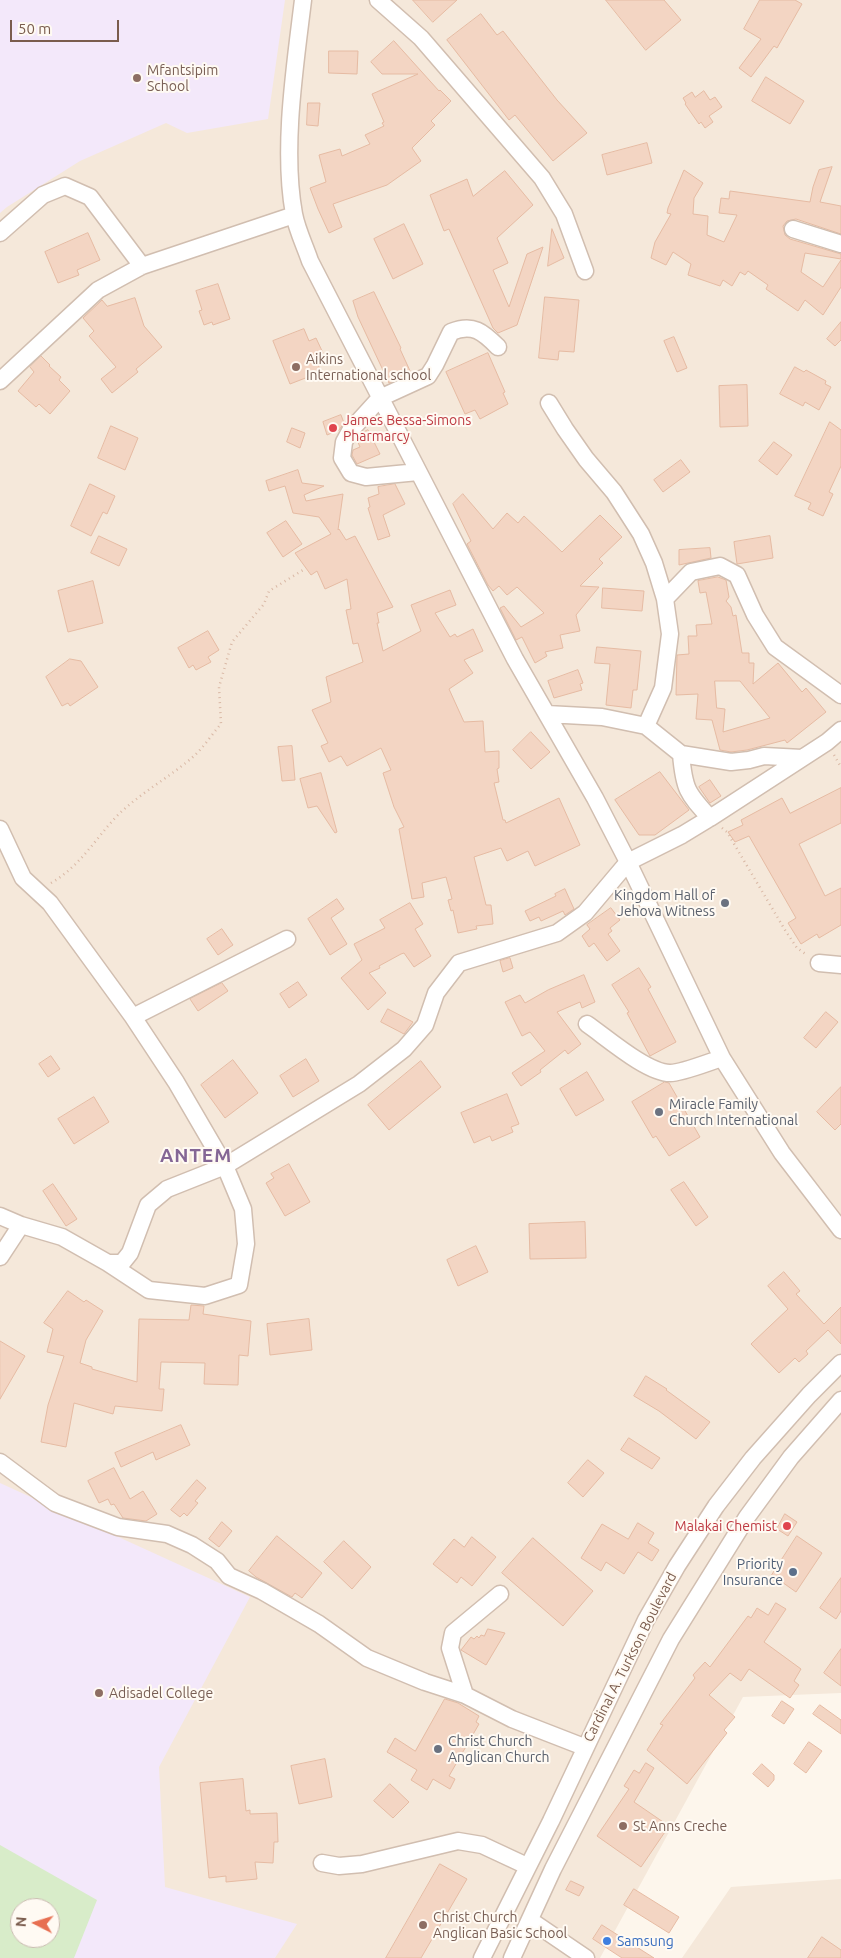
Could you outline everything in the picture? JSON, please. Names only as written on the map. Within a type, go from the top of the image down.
[{"type":"street","points":[[303,0],[292,97],[290,168],[294,215],[310,261],[515,659],[628,862],[722,1058],[782,1153],[841,1230]]},
{"type":"street","points":[[378,0],[421,38],[542,178],[564,214],[585,271]]},
{"type":"street","points":[[0,233],[43,195],[65,186],[90,197],[142,266]]},
{"type":"street","points":[[0,381],[98,290],[142,266],[294,215]]},
{"type":"street","points":[[793,229],[841,244]]},
{"type":"street","points":[[418,472],[366,477],[351,473],[342,458],[344,442],[350,431],[380,398],[428,376],[451,332],[461,328],[483,332],[498,347]]},
{"type":"street","points":[[549,403],[586,459],[614,492],[641,534],[654,563],[665,599],[670,634],[663,688],[646,726]]},
{"type":"street","points":[[665,599],[691,572],[720,566],[737,575],[755,615],[775,647],[841,695]]},
{"type":"street","points":[[547,714],[602,717],[646,726],[681,754],[731,762],[764,756],[802,758]]},
{"type":"street","points":[[108,1263],[122,1263],[130,1253],[148,1205],[167,1189],[225,1166],[359,1084],[404,1049],[425,1025],[436,993],[459,963],[557,932],[585,913],[628,862],[710,818],[827,742],[841,730]]},
{"type":"street","points":[[681,754],[686,788],[710,818]]},
{"type":"street","points":[[0,829],[23,878],[50,903],[133,1017],[176,1082],[225,1166],[243,1209],[246,1244],[239,1285],[205,1296],[149,1290],[108,1263],[62,1237],[21,1225],[0,1216]]},
{"type":"street","points":[[133,1017],[287,939]]},
{"type":"street","points":[[819,963],[841,965]]},
{"type":"street","points":[[587,1024],[643,1063],[660,1071],[671,1073],[722,1058]]},
{"type":"street","points":[[0,1257],[21,1225]]},
{"type":"street","name":"Cardinal A. Turkson Boulevard","points":[[482,1958],[528,1862],[551,1821],[584,1747],[607,1704],[646,1620],[677,1566],[716,1506],[753,1458],[808,1394],[841,1363]]},
{"type":"street","name":"Cardinal A. Turkson Boulevard","points":[[512,1958],[553,1869],[671,1639],[747,1517],[791,1457],[841,1400]]},
{"type":"street","points":[[0,1462],[55,1503],[118,1527],[167,1534],[192,1545],[217,1561],[229,1576],[262,1591],[319,1624],[367,1658],[425,1682],[465,1695],[512,1720],[584,1747]]},
{"type":"street","points":[[465,1695],[450,1648],[453,1634],[500,1594]]},
{"type":"street","points":[[607,1704],[631,1718]]},
{"type":"street","points":[[322,1863],[339,1866],[362,1864],[458,1841],[482,1845],[553,1869]]},
{"type":"street","points":[[530,1920],[586,1958]]},
{"type":"path","points":[[36,891],[66,874],[94,846],[116,818],[153,786],[194,756],[221,724],[219,687],[232,642],[264,604],[269,590],[303,570]]},
{"type":"path","points":[[710,818],[727,832],[797,948],[819,963]]},
{"type":"shaded area","points":[[0,0],[841,0],[841,1693],[743,1697],[600,1958],[0,1958]]},
{"type":"shaded area","name":"Mfantsipim School","points":[[0,0],[285,0],[268,119],[187,133],[166,123],[80,161],[0,213]]},
{"type":"shaded area","name":"Adisadel College","points":[[0,1483],[250,1597],[159,1767],[165,1887],[297,1924],[275,1958],[0,1958]]},
{"type":"shaded area","points":[[841,1879],[841,1958],[682,1958],[731,1887]]},
{"type":"green space","points":[[0,1845],[97,1900],[74,1958],[0,1958]]},
{"type":"building","points":[[413,0],[457,0],[433,22]]},
{"type":"building","points":[[606,0],[664,0],[681,20],[646,50]]},
{"type":"building","points":[[760,0],[795,0],[802,4],[777,48],[774,46],[751,77],[739,68],[761,39],[744,29]]},
{"type":"building","points":[[481,14],[497,35],[503,31],[557,100],[587,133],[553,161],[515,115],[509,120],[447,40]]},
{"type":"building","points":[[394,41],[439,91],[451,101],[431,121],[435,125],[412,148],[421,161],[387,185],[333,204],[342,227],[329,233],[310,188],[326,182],[319,155],[340,149],[342,156],[370,144],[365,135],[384,126],[372,94],[418,74],[382,74],[371,62]]},
{"type":"building","points":[[329,51],[358,51],[357,74],[329,73]]},
{"type":"building","points":[[766,77],[804,101],[790,124],[752,101]]},
{"type":"building","points":[[704,91],[710,100],[715,97],[722,107],[709,116],[713,122],[705,128],[701,122],[699,124],[683,98],[692,92],[695,97]]},
{"type":"building","points":[[308,103],[320,103],[318,126],[307,125]]},
{"type":"building","points":[[647,143],[652,163],[607,175],[602,155]]},
{"type":"building","points":[[832,167],[820,202],[841,206],[841,234],[796,219],[787,221],[783,226],[785,235],[790,239],[841,254],[841,259],[805,253],[801,272],[823,287],[841,260],[841,287],[823,315],[805,300],[798,311],[766,289],[768,285],[748,271],[745,275],[740,272],[732,286],[723,280],[720,286],[688,275],[691,264],[673,252],[666,265],[651,258],[655,242],[671,214],[667,213],[668,208],[684,170],[703,183],[694,198],[693,214],[708,216],[707,235],[724,242],[737,215],[719,213],[721,198],[729,199],[730,191],[810,202],[819,170]]},
{"type":"building","points":[[505,171],[533,205],[497,238],[508,263],[493,270],[509,307],[527,254],[543,247],[517,325],[498,333],[493,328],[449,229],[444,231],[430,195],[467,179],[473,196]]},
{"type":"building","points":[[404,224],[423,264],[393,279],[374,239]]},
{"type":"building","points":[[552,229],[564,258],[548,266]]},
{"type":"building","points":[[88,233],[100,260],[77,270],[79,275],[58,283],[45,252]]},
{"type":"building","points":[[218,284],[230,319],[213,325],[212,322],[204,325],[199,311],[202,310],[196,291]]},
{"type":"building","points":[[374,292],[411,373],[389,383],[358,317],[353,301]]},
{"type":"building","points":[[545,297],[579,300],[574,352],[559,351],[558,360],[539,358]]},
{"type":"building","points":[[135,298],[144,326],[162,347],[136,369],[138,372],[112,393],[101,379],[116,367],[89,336],[94,331],[83,318],[102,300],[107,306]]},
{"type":"building","points":[[841,322],[841,340],[835,346],[827,339]]},
{"type":"building","points":[[304,329],[309,341],[316,338],[323,353],[315,357],[321,372],[290,384],[273,341]]},
{"type":"building","points":[[674,337],[687,368],[677,372],[664,341]]},
{"type":"building","points":[[488,353],[505,392],[503,393],[508,404],[480,419],[475,410],[465,414],[446,372]]},
{"type":"building","points":[[41,356],[61,377],[59,380],[70,391],[50,414],[39,404],[36,407],[18,391],[34,372],[30,367]]},
{"type":"building","points":[[795,367],[804,372],[806,370],[826,381],[825,384],[831,387],[819,410],[805,402],[803,406],[780,394]]},
{"type":"building","points":[[747,385],[748,426],[720,427],[719,386]]},
{"type":"building","points":[[341,415],[344,423],[339,430],[327,435],[323,422]]},
{"type":"building","points":[[830,422],[841,430],[841,466],[829,492],[833,494],[823,516],[808,509],[811,503],[795,496]]},
{"type":"building","points":[[111,426],[138,438],[125,470],[98,458]]},
{"type":"building","points":[[292,428],[305,433],[300,448],[287,442]]},
{"type":"building","points":[[368,430],[380,454],[357,464],[352,455],[353,450],[360,447],[357,440],[362,433]]},
{"type":"building","points":[[774,442],[792,455],[777,475],[759,461]]},
{"type":"building","points":[[681,460],[690,472],[663,492],[654,480]]},
{"type":"building","points":[[298,470],[302,483],[324,486],[304,495],[306,501],[343,494],[338,530],[346,540],[355,536],[393,607],[377,613],[379,623],[377,623],[383,651],[421,631],[411,605],[450,590],[456,605],[435,613],[450,637],[455,634],[457,637],[473,629],[483,651],[464,660],[473,673],[449,689],[464,722],[483,721],[485,752],[499,751],[499,768],[497,769],[499,782],[494,783],[503,820],[506,823],[559,798],[580,845],[535,866],[528,851],[507,861],[501,848],[474,857],[486,905],[491,905],[493,924],[476,926],[477,929],[458,933],[453,910],[451,911],[448,900],[452,899],[446,877],[422,883],[424,897],[412,899],[399,829],[404,827],[394,807],[383,773],[391,770],[381,748],[347,766],[341,756],[329,762],[321,746],[328,743],[312,710],[331,702],[326,677],[363,662],[358,643],[353,644],[346,610],[351,609],[347,579],[325,589],[317,571],[311,575],[295,553],[331,534],[319,517],[293,513],[285,486],[269,491],[266,481]]},
{"type":"building","points":[[90,484],[115,496],[107,514],[103,512],[91,536],[71,526]]},
{"type":"building","points":[[395,484],[405,504],[383,515],[390,536],[378,540],[368,508],[370,507],[368,498],[379,494],[378,487]]},
{"type":"building","points":[[463,494],[493,529],[507,513],[518,523],[524,516],[562,552],[600,515],[622,537],[599,559],[603,563],[580,586],[599,587],[576,615],[580,631],[560,635],[563,648],[545,652],[547,656],[535,663],[522,637],[516,640],[500,608],[504,606],[521,627],[544,613],[517,587],[507,595],[499,586],[493,591],[488,585],[467,544],[471,541],[453,504]]},
{"type":"building","points":[[286,521],[302,544],[283,557],[267,533]]},
{"type":"building","points":[[99,536],[127,549],[119,566],[91,553]]},
{"type":"building","points":[[770,536],[773,558],[737,564],[734,542]]},
{"type":"building","points":[[710,548],[711,558],[679,565],[679,550]]},
{"type":"building","points":[[718,577],[726,580],[729,597],[726,601],[731,607],[733,616],[736,615],[742,653],[749,653],[749,663],[754,663],[753,684],[778,663],[802,692],[806,688],[826,712],[787,743],[785,740],[747,750],[731,752],[720,750],[712,720],[696,719],[698,694],[676,695],[677,655],[689,654],[688,636],[697,636],[696,625],[712,624],[706,592],[700,593],[698,581]],"holes":[[[715,681],[740,681],[770,718],[723,732],[725,709],[717,708]]]},
{"type":"building","points":[[93,581],[103,623],[68,632],[58,591]]},
{"type":"building","points":[[603,588],[644,591],[642,611],[602,608]]},
{"type":"building","points":[[208,631],[219,650],[208,657],[211,662],[196,670],[193,665],[189,668],[178,648]]},
{"type":"building","points":[[597,647],[641,651],[637,690],[633,690],[631,708],[606,705],[610,664],[595,663]]},
{"type":"building","points":[[70,659],[81,661],[98,687],[70,706],[68,703],[62,706],[46,677]]},
{"type":"building","points":[[578,670],[583,683],[580,684],[582,690],[554,698],[548,681]]},
{"type":"building","points":[[531,732],[550,752],[531,769],[513,750]]},
{"type":"building","points":[[292,746],[295,780],[282,781],[278,747]]},
{"type":"building","points":[[660,772],[689,810],[655,835],[639,835],[615,800]]},
{"type":"building","points":[[321,773],[337,832],[335,833],[317,806],[308,808],[300,779]]},
{"type":"building","points":[[710,780],[721,796],[710,803],[699,787]]},
{"type":"building","points":[[841,788],[841,823],[799,844],[825,896],[841,888],[841,925],[819,938],[817,934],[801,944],[788,923],[796,918],[749,836],[735,842],[728,832],[743,825],[741,820],[782,798],[790,813]]},
{"type":"building","points":[[565,889],[574,909],[565,915],[563,911],[541,921],[539,917],[530,921],[525,911],[556,896],[555,894]]},
{"type":"building","points":[[337,899],[344,909],[331,918],[347,944],[330,955],[308,919]]},
{"type":"building","points":[[410,903],[423,924],[415,929],[431,956],[414,967],[404,953],[369,973],[386,993],[368,1010],[341,978],[362,960],[354,944],[385,928],[380,920]]},
{"type":"building","points":[[611,908],[620,920],[610,928],[612,931],[608,934],[620,951],[607,961],[594,943],[589,947],[582,936],[590,929],[587,925]]},
{"type":"building","points":[[222,929],[233,945],[218,955],[207,939]]},
{"type":"building","points":[[510,958],[513,968],[503,972],[500,961]]},
{"type":"building","points":[[639,968],[651,987],[648,989],[676,1042],[650,1056],[627,1013],[629,1012],[612,985]]},
{"type":"building","points":[[584,975],[595,1002],[582,1008],[580,1002],[557,1012],[581,1044],[568,1054],[565,1050],[540,1070],[541,1072],[521,1086],[512,1073],[545,1051],[530,1032],[522,1036],[505,1002],[520,995],[525,1003],[548,990]]},
{"type":"building","points":[[298,982],[307,995],[289,1008],[280,994]]},
{"type":"building","points":[[222,983],[228,991],[198,1011],[190,999]]},
{"type":"building","points":[[388,1009],[413,1022],[404,1034],[381,1022]]},
{"type":"building","points":[[826,1012],[838,1022],[816,1048],[804,1038]]},
{"type":"building","points":[[51,1056],[60,1069],[48,1077],[39,1064]]},
{"type":"building","points":[[306,1059],[319,1081],[293,1097],[280,1076]]},
{"type":"building","points":[[233,1060],[258,1093],[225,1118],[201,1085]]},
{"type":"building","points":[[421,1061],[441,1087],[389,1130],[368,1105]]},
{"type":"building","points":[[587,1072],[604,1100],[576,1116],[560,1089]]},
{"type":"building","points":[[665,1082],[669,1083],[700,1137],[669,1156],[656,1136],[653,1138],[632,1102]]},
{"type":"building","points":[[841,1087],[841,1124],[835,1130],[817,1112]]},
{"type":"building","points":[[507,1094],[519,1124],[511,1127],[513,1132],[492,1141],[490,1136],[474,1143],[461,1113]]},
{"type":"building","points":[[94,1097],[109,1122],[74,1144],[58,1119]]},
{"type":"building","points":[[289,1164],[310,1202],[285,1216],[266,1183],[274,1178],[271,1174]]},
{"type":"building","points":[[684,1182],[708,1217],[696,1226],[671,1190]]},
{"type":"building","points":[[53,1184],[77,1219],[66,1226],[43,1191]]},
{"type":"building","points":[[585,1222],[586,1258],[530,1259],[529,1224]]},
{"type":"building","points":[[476,1246],[488,1272],[458,1286],[447,1260]]},
{"type":"building","points":[[784,1272],[800,1291],[796,1294],[824,1324],[841,1307],[841,1344],[828,1330],[806,1351],[808,1354],[799,1362],[795,1358],[779,1373],[751,1344],[788,1309],[768,1286]]},
{"type":"building","points":[[68,1291],[84,1302],[86,1300],[103,1311],[86,1340],[80,1363],[92,1367],[92,1369],[137,1382],[139,1319],[189,1320],[191,1305],[204,1306],[203,1314],[251,1321],[248,1356],[239,1355],[238,1385],[204,1384],[205,1363],[161,1362],[159,1389],[164,1389],[162,1411],[115,1406],[113,1414],[74,1403],[66,1447],[41,1442],[48,1405],[64,1356],[47,1352],[53,1329],[44,1323]]},
{"type":"building","points":[[309,1319],[312,1350],[270,1355],[267,1324]]},
{"type":"building","points":[[0,1341],[25,1356],[0,1399]]},
{"type":"building","points":[[646,1376],[667,1389],[710,1422],[696,1439],[659,1411],[634,1396]]},
{"type":"building","points":[[181,1425],[190,1445],[156,1460],[153,1452],[121,1467],[115,1453]]},
{"type":"building","points":[[629,1438],[660,1458],[652,1469],[621,1450]]},
{"type":"building","points":[[588,1460],[604,1473],[583,1497],[568,1483]]},
{"type":"building","points":[[114,1468],[130,1499],[143,1491],[157,1514],[146,1521],[123,1518],[114,1504],[111,1505],[108,1499],[99,1503],[88,1481]]},
{"type":"building","points":[[197,1480],[206,1488],[195,1501],[198,1503],[187,1516],[184,1513],[180,1517],[171,1510]]},
{"type":"building","points":[[785,1514],[797,1522],[788,1536],[777,1529]]},
{"type":"building","points":[[222,1522],[232,1531],[219,1547],[209,1539]]},
{"type":"building","points":[[638,1523],[654,1533],[648,1543],[659,1550],[652,1561],[638,1552],[624,1574],[606,1562],[601,1571],[581,1558],[602,1524],[628,1539]]},
{"type":"building","points":[[277,1536],[322,1573],[302,1598],[295,1593],[292,1597],[256,1577],[249,1571]]},
{"type":"building","points":[[797,1536],[822,1553],[796,1592],[772,1575]]},
{"type":"building","points":[[472,1537],[496,1557],[472,1586],[461,1577],[457,1583],[433,1564],[454,1539],[464,1547]]},
{"type":"building","points":[[533,1538],[593,1591],[563,1626],[502,1573]]},
{"type":"building","points":[[344,1541],[371,1567],[352,1589],[324,1562]]},
{"type":"building","points":[[841,1578],[841,1611],[836,1619],[820,1608]]},
{"type":"building","points":[[776,1603],[786,1609],[764,1642],[801,1669],[794,1681],[799,1685],[790,1698],[749,1669],[741,1681],[730,1673],[709,1695],[735,1717],[724,1730],[727,1733],[687,1784],[647,1750],[663,1725],[660,1724],[695,1678],[693,1675],[705,1662],[710,1667],[748,1616],[751,1618],[757,1608],[768,1615]]},
{"type":"building","points":[[488,1629],[505,1633],[486,1665],[461,1650],[471,1637],[474,1639],[477,1636],[479,1638],[481,1635],[484,1636]]},
{"type":"building","points":[[841,1649],[841,1686],[824,1673]]},
{"type":"building","points":[[445,1699],[458,1703],[479,1716],[476,1722],[479,1724],[449,1776],[455,1779],[450,1789],[433,1779],[427,1790],[411,1780],[417,1770],[387,1752],[395,1738],[415,1751]]},
{"type":"building","points":[[782,1701],[794,1709],[784,1724],[772,1716]]},
{"type":"building","points":[[820,1705],[841,1720],[841,1734],[813,1714]]},
{"type":"building","points":[[809,1742],[822,1751],[806,1773],[794,1764]]},
{"type":"building","points":[[325,1759],[332,1797],[299,1804],[291,1766]]},
{"type":"building","points":[[646,1763],[654,1768],[634,1802],[669,1826],[641,1867],[597,1836],[629,1789],[624,1786],[634,1770],[639,1773]]},
{"type":"building","points":[[762,1764],[774,1775],[774,1780],[768,1787],[753,1774]]},
{"type":"building","points":[[243,1779],[246,1811],[250,1810],[250,1814],[277,1813],[278,1842],[274,1842],[273,1863],[255,1862],[257,1879],[226,1882],[226,1876],[209,1878],[200,1783]]},
{"type":"building","points":[[390,1784],[409,1802],[393,1818],[374,1801]]},
{"type":"building","points":[[440,1864],[467,1879],[421,1958],[386,1958]]},
{"type":"building","points":[[571,1881],[584,1887],[579,1896],[566,1890]]},
{"type":"building","points":[[634,1889],[679,1917],[669,1933],[624,1905]]},
{"type":"building","points":[[602,1925],[654,1958],[622,1958],[593,1939]]},
{"type":"building","points":[[822,1937],[841,1950],[841,1958],[808,1958]]},
{"type":"place","name":"Mfantsipim School","points":[[137,78]]},
{"type":"place","name":"Aikins International school","points":[[296,367]]},
{"type":"place","name":"James Bessa-Simons Pharmarcy","points":[[333,428]]},
{"type":"place","name":"Kingdom Hall of Jehova Witness","points":[[725,903]]},
{"type":"place","name":"Miracle Family Church International","points":[[659,1112]]},
{"type":"place","name":"Malakai Chemist","points":[[787,1526]]},
{"type":"place","name":"Priority Insurance","points":[[793,1572]]},
{"type":"place","name":"Adisadel College","points":[[99,1693]]},
{"type":"place","name":"Christ Church Anglican Church","points":[[438,1749]]},
{"type":"place","name":"St Anns Creche","points":[[623,1826]]},
{"type":"place","name":"Christ Church Anglican Basic School","points":[[423,1925]]},
{"type":"place","name":"Samsung","points":[[607,1941]]},
{"type":"district","name":"ANTEM","points":[[196,1156]]}]
